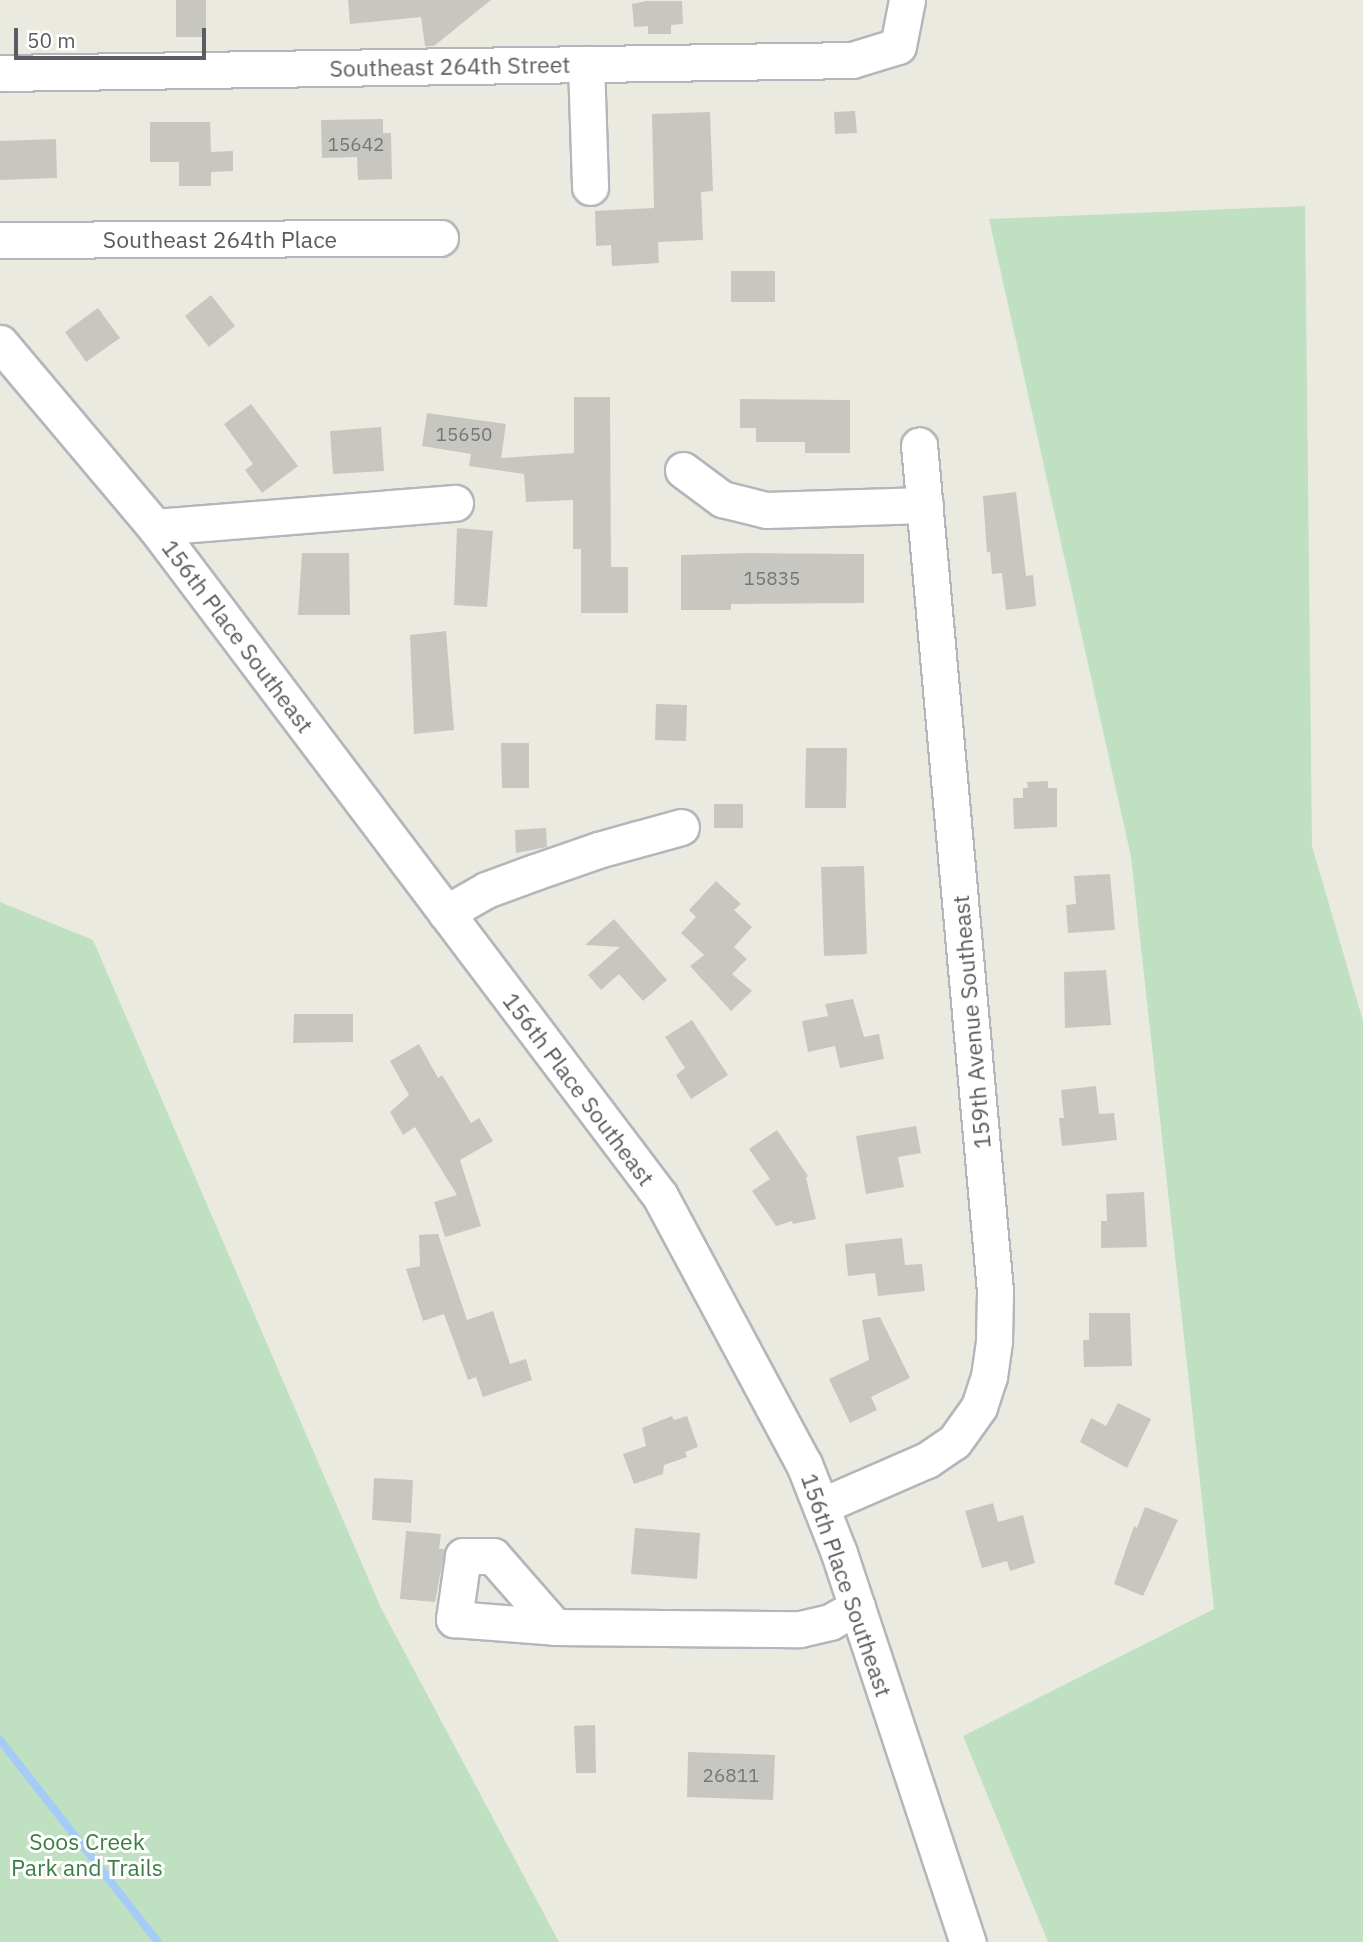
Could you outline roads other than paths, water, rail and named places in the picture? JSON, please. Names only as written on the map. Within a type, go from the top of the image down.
[{"type":"street","name":"Southeast 264th Street","points":[[0,73],[852,60],[898,46],[907,0]]},
{"type":"street","points":[[586,64],[590,187]]},
{"type":"street","name":"Southeast 264th Place","points":[[0,240],[440,238]]},
{"type":"street","name":"156th Place Southeast","points":[[0,343],[155,527],[660,1196],[783,1421],[821,1506],[968,1942]]},
{"type":"street","name":"159th Avenue Southeast","points":[[821,1506],[928,1460],[954,1442],[979,1407],[989,1377],[994,1340],[995,1291],[919,445]]},
{"type":"street","points":[[684,470],[722,499],[766,510],[925,505]]},
{"type":"street","points":[[155,527],[455,503]]},
{"type":"street","points":[[446,913],[486,890],[535,872],[598,850],[681,827]]},
{"type":"street","points":[[555,1627],[800,1629],[830,1622],[857,1607]]},
{"type":"waterway","points":[[0,1740],[158,1942]]},
{"type":"park label","name":"Soos Creek Park and Trails","points":[[87,1854]]}]
